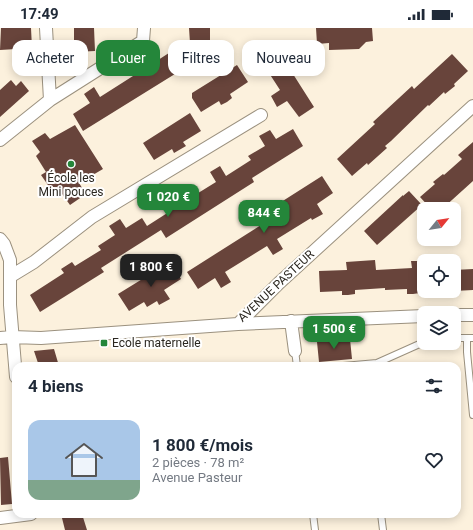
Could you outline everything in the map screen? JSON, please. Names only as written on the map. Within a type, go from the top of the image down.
[{"type":"street","points":[[46,28],[50,100]]},
{"type":"street","points":[[0,140],[50,100],[143,40],[144,28]]},
{"type":"street","name":"AVENUE PASTEUR","points":[[6,337],[41,338],[238,324],[279,282],[473,106]]},
{"type":"street","points":[[11,276],[34,262],[92,217],[261,115]]},
{"type":"street","points":[[0,239],[4,244],[10,260],[10,305],[6,337],[12,362]]},
{"type":"street","points":[[461,315],[473,315]]},
{"type":"street","points":[[238,324],[417,316]]},
{"type":"street","points":[[291,321],[295,351]]},
{"type":"street","points":[[0,518],[12,516]]},
{"type":"lane","points":[[470,338],[466,352],[473,415]]},
{"type":"lane","points":[[379,362],[417,345]]},
{"type":"lane","points":[[295,351],[296,362]]},
{"type":"lane","points":[[313,518],[314,530]]},
{"type":"lane","points":[[382,518],[383,530]]},
{"type":"building","points":[[1,28],[31,28],[32,40],[12,40],[12,49],[0,50]]},
{"type":"building","points":[[74,28],[94,28],[95,51],[88,51],[88,40],[74,40]]},
{"type":"building","points":[[189,28],[210,28],[210,40],[190,40]]},
{"type":"building","points":[[316,28],[372,28],[373,41],[366,42],[359,49],[329,50],[329,43],[325,43],[325,40],[317,40]]},
{"type":"building","points":[[168,54],[168,76],[172,76],[83,131],[73,114],[90,103],[84,94],[94,87],[100,97],[133,76],[160,76],[160,59]]},
{"type":"building","points":[[452,54],[468,71],[454,84],[455,86],[445,94],[444,92],[429,106],[428,105],[385,146],[387,148],[368,165],[367,163],[352,176],[337,159],[375,124],[373,122],[412,86],[414,89]]},
{"type":"building","points":[[237,65],[242,73],[242,76],[244,76],[248,82],[230,94],[232,98],[227,102],[221,105],[219,101],[201,112],[192,98],[192,93],[219,76],[234,76],[234,67]]},
{"type":"building","points":[[271,76],[294,76],[314,107],[299,117],[287,101],[277,107],[271,96],[280,90]]},
{"type":"building","points":[[11,80],[16,86],[21,81],[29,91],[0,117],[0,90]]},
{"type":"building","points":[[190,113],[201,131],[183,142],[186,146],[174,153],[172,149],[154,160],[143,143]]},
{"type":"building","name":"École les Mini pouces","points":[[75,125],[103,169],[79,183],[86,194],[70,205],[57,187],[52,191],[41,175],[46,172],[36,156],[40,152],[32,141],[45,133],[50,139]]},
{"type":"building","points":[[293,129],[303,146],[252,178],[254,182],[166,238],[161,230],[101,268],[104,272],[40,312],[30,295],[64,273],[61,269],[72,262],[75,266],[101,250],[98,246],[115,235],[109,226],[120,219],[126,228],[142,218],[147,226],[172,210],[166,201],[176,194],[182,203],[216,182],[210,172],[220,166],[226,176],[251,160],[248,156],[265,146],[259,136],[270,130],[276,139]]},
{"type":"building","points":[[473,142],[473,181],[450,202],[425,202],[420,197],[435,184],[433,182],[443,174],[444,175],[462,159],[458,155]]},
{"type":"building","points":[[322,176],[333,193],[317,204],[323,214],[312,220],[311,218],[277,239],[283,249],[273,255],[267,246],[225,272],[231,282],[221,288],[215,278],[198,289],[187,272],[283,211],[278,204]]},
{"type":"building","points":[[409,191],[419,202],[417,202],[417,209],[377,245],[364,231]]},
{"type":"building","points":[[375,260],[376,270],[412,268],[411,261],[417,261],[417,293],[407,294],[407,289],[385,290],[385,288],[355,290],[355,294],[348,295],[342,295],[342,291],[320,292],[319,271],[347,270],[346,262]]},
{"type":"building","points":[[170,262],[181,279],[164,290],[170,299],[159,305],[157,301],[147,307],[144,302],[129,311],[118,294]]},
{"type":"building","points":[[473,269],[473,290],[461,291],[461,270]]},
{"type":"building","points":[[350,339],[352,359],[319,362],[317,342]]},
{"type":"building","points":[[54,349],[58,362],[38,362],[34,351]]},
{"type":"building","points":[[8,457],[12,504],[1,505],[0,458]]},
{"type":"building","points":[[62,518],[83,518],[87,530],[65,530]]},
{"type":"place","name":"École les Mini pouces","points":[[71,164]]},
{"type":"place","name":"Ecole maternelle","points":[[104,343]]}]
